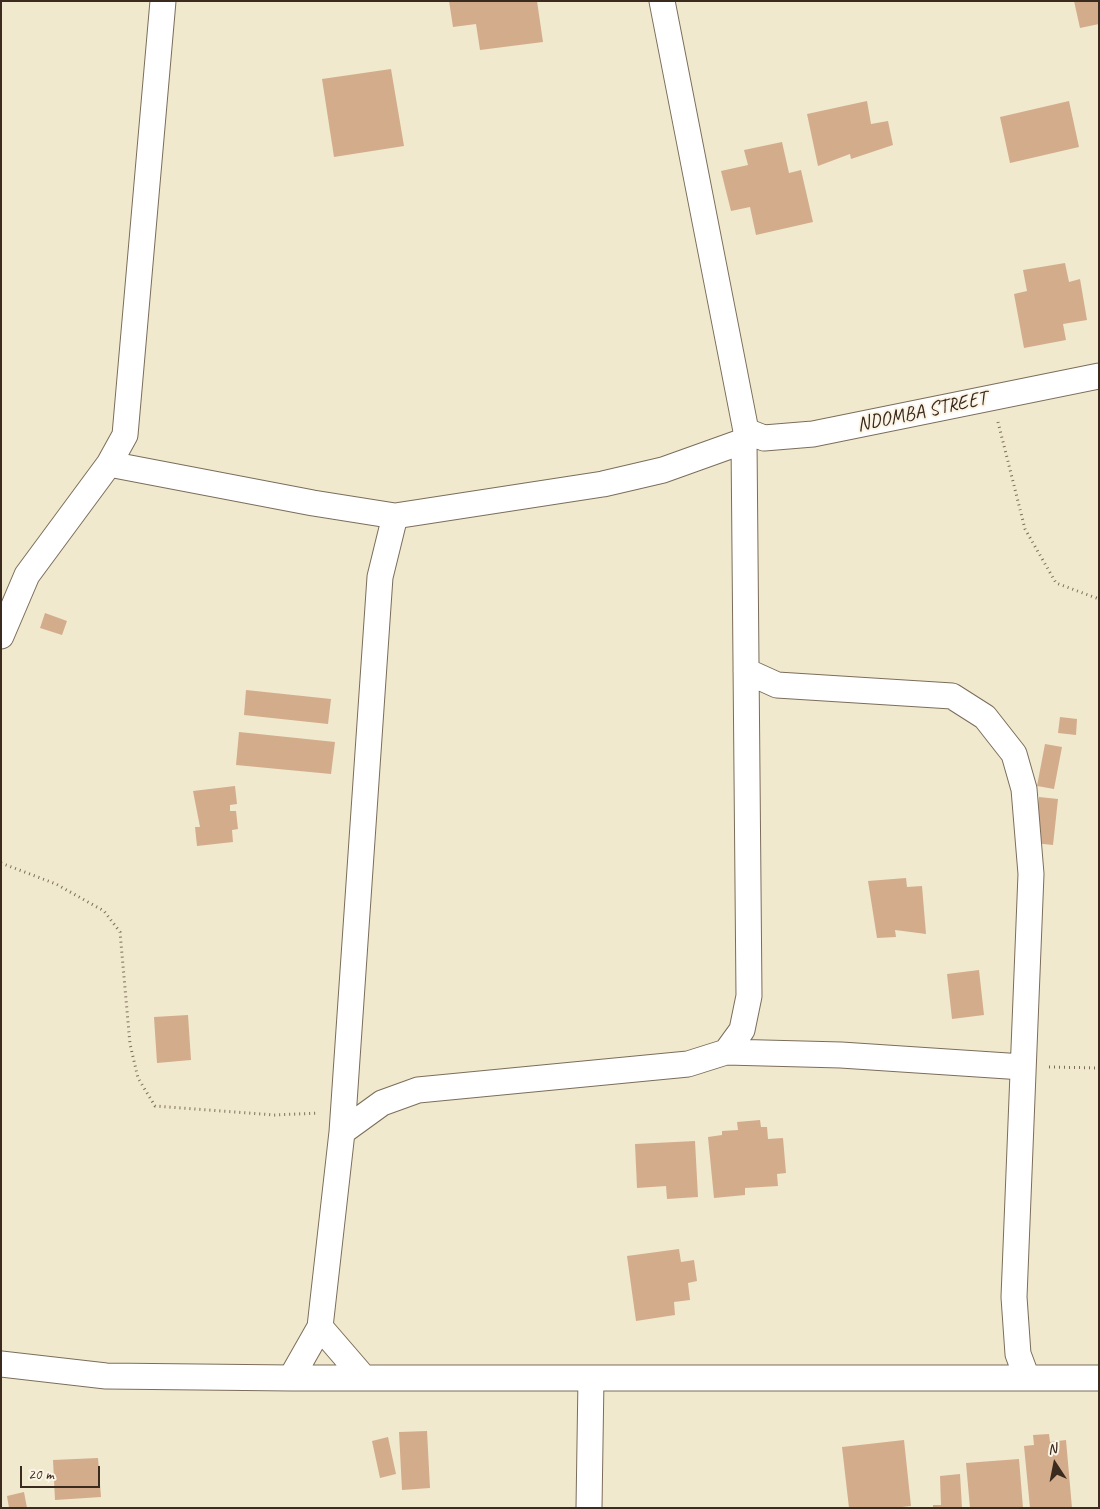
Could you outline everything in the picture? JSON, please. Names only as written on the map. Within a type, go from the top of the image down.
[{"type":"street","points":[[1,636],[26,575],[109,464],[125,435],[163,1]]},
{"type":"street","points":[[662,1],[745,436],[749,996],[742,1030],[726,1052]]},
{"type":"street","name":"NDOMBA STREET","points":[[745,436],[764,438],[813,434],[1099,376]]},
{"type":"street","points":[[109,464],[313,503],[395,516],[603,484],[663,470],[745,436]]},
{"type":"street","points":[[291,1378],[320,1327],[343,1122],[380,577],[395,516]]},
{"type":"street","points":[[746,671],[778,685],[952,696],[985,717],[1014,754],[1024,789],[1031,874],[1014,1297],[1018,1354],[1027,1378]]},
{"type":"street","points":[[343,1122],[382,1103],[418,1090],[688,1064],[726,1052],[841,1054],[1023,1067]]},
{"type":"street","points":[[320,1327],[364,1378]]},
{"type":"street","points":[[1,1364],[106,1376],[291,1378],[1099,1378]]},
{"type":"street","points":[[589,1508],[591,1378]]},
{"type":"path","points":[[990,398],[1025,529],[1056,583],[1099,599]]},
{"type":"path","points":[[1,863],[56,884],[104,911],[120,932],[130,1044],[138,1078],[154,1106],[343,1122]]},
{"type":"path","points":[[1023,1067],[1099,1068]]},
{"type":"building","points":[[449,1],[537,1],[543,42],[480,50],[476,24],[453,27]]},
{"type":"building","points":[[1074,1],[1099,1],[1099,24],[1080,28]]},
{"type":"building","points":[[391,69],[404,146],[334,157],[322,79]]},
{"type":"building","points":[[867,101],[871,124],[888,121],[893,145],[851,159],[850,154],[818,166],[807,114]]},
{"type":"building","points":[[1069,101],[1079,147],[1010,163],[1000,117]]},
{"type":"building","points":[[782,142],[789,173],[801,170],[813,222],[756,235],[750,207],[731,211],[721,171],[748,165],[744,150]]},
{"type":"building","points":[[1065,263],[1069,282],[1080,279],[1087,320],[1063,324],[1066,340],[1024,348],[1014,294],[1027,291],[1023,270]]},
{"type":"building","points":[[45,613],[67,621],[62,635],[40,628]]},
{"type":"building","points":[[246,690],[331,699],[328,724],[244,715]]},
{"type":"building","points":[[1060,717],[1077,719],[1076,735],[1058,733]]},
{"type":"building","points":[[239,732],[335,742],[331,774],[236,765]]},
{"type":"building","points":[[1045,744],[1062,747],[1054,789],[1037,786]]},
{"type":"building","points":[[235,786],[237,804],[230,805],[230,811],[236,811],[238,829],[232,830],[233,842],[197,846],[195,827],[200,827],[193,791]]},
{"type":"building","points":[[1039,797],[1058,799],[1053,845],[1034,843]]},
{"type":"building","points":[[906,878],[907,887],[922,886],[926,934],[895,930],[896,937],[877,938],[868,881]]},
{"type":"building","points":[[979,970],[984,1015],[952,1019],[947,974]]},
{"type":"building","points":[[188,1015],[191,1060],[157,1063],[154,1017]]},
{"type":"building","points":[[760,1120],[761,1127],[767,1127],[768,1139],[783,1138],[786,1173],[777,1174],[778,1186],[745,1188],[745,1195],[714,1198],[708,1137],[722,1135],[722,1131],[738,1130],[737,1122]]},
{"type":"building","points":[[695,1141],[698,1197],[667,1199],[666,1186],[637,1188],[635,1144]]},
{"type":"building","points":[[679,1249],[681,1262],[694,1260],[697,1281],[688,1283],[690,1300],[674,1302],[675,1315],[636,1321],[627,1256]]},
{"type":"building","points":[[427,1431],[430,1488],[402,1490],[399,1432]]},
{"type":"building","points":[[1049,1434],[1050,1442],[1066,1440],[1072,1508],[1030,1508],[1024,1446],[1034,1445],[1033,1435]]},
{"type":"building","points":[[388,1437],[396,1474],[380,1478],[372,1441]]},
{"type":"building","points":[[904,1440],[911,1506],[849,1508],[842,1447]]},
{"type":"building","points":[[98,1458],[101,1497],[55,1500],[53,1460]]},
{"type":"building","points":[[1019,1459],[1023,1508],[970,1508],[966,1463]]},
{"type":"building","points":[[960,1474],[962,1508],[933,1508],[933,1505],[941,1505],[940,1476]]},
{"type":"building","points":[[24,1492],[27,1508],[9,1508],[7,1496]]}]
